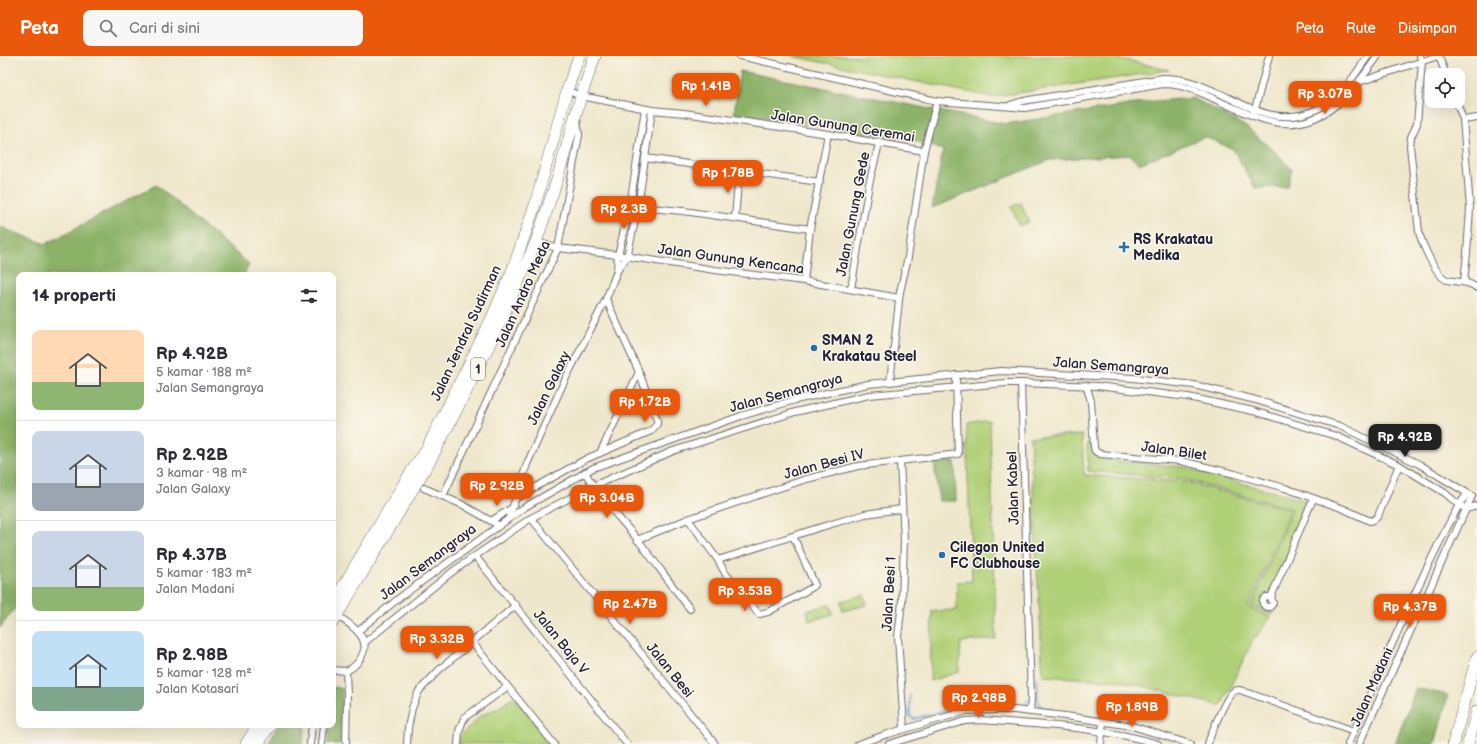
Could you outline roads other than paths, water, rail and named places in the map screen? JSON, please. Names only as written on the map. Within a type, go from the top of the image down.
[{"type":"highway","name":"Jalan Jendral Sudirman","points":[[336,598],[406,480],[427,448],[492,320],[513,269],[535,205],[580,56]]},
{"type":"highway","name":"1","points":[[336,613],[431,459],[496,332],[536,242],[557,180],[581,96],[595,56]]},
{"type":"highway","points":[[1453,744],[1477,657]]},
{"type":"highway","points":[[1468,744],[1477,711]]},
{"type":"highway","points":[[246,744],[256,728]]},
{"type":"highway","points":[[258,744],[268,728]]},
{"type":"street","points":[[740,56],[937,101],[1004,107],[1025,108],[1163,84],[1174,84],[1192,89],[1274,122],[1290,124],[1315,118],[1335,107],[1359,82],[1378,56]]},
{"type":"street","points":[[1254,113],[1269,56]]},
{"type":"street","points":[[1254,113],[1287,117],[1306,114],[1319,108],[1338,96],[1368,56]]},
{"type":"street","points":[[1359,82],[1421,59],[1439,56],[1443,68]]},
{"type":"street","points":[[1421,59],[1417,124],[1411,137],[1410,146],[1421,241],[1442,278],[1464,282],[1477,288]]},
{"type":"street","name":"Jalan Gunung Ceremai","points":[[568,92],[645,109],[684,113],[828,134],[924,151]]},
{"type":"street","points":[[890,382],[899,298],[908,257],[924,151],[937,101]]},
{"type":"street","points":[[1459,108],[1463,120],[1470,212],[1464,282]]},
{"type":"street","name":"Jalan Galaxy","points":[[617,271],[618,255],[630,205],[645,109]]},
{"type":"street","name":"Jalan Galaxy","points":[[509,518],[527,464],[562,386],[606,299],[617,271],[627,257],[638,207],[652,110]]},
{"type":"street","name":"Jalan Andro Meda","points":[[443,496],[558,248],[579,135],[576,113]]},
{"type":"street","points":[[1463,120],[1477,118]]},
{"type":"street","points":[[804,281],[810,229],[828,134]]},
{"type":"street","name":"Jalan Gunung Gede","points":[[851,289],[869,184],[879,144]]},
{"type":"street","points":[[645,158],[820,182]]},
{"type":"street","points":[[735,218],[739,171]]},
{"type":"street","points":[[638,207],[683,211],[810,229]]},
{"type":"street","name":"Jalan Gunung Kencana","points":[[536,242],[558,248],[804,281],[899,298]]},
{"type":"street","points":[[516,498],[586,459],[651,430],[657,424],[657,420],[639,372],[606,299]]},
{"type":"street","name":"Jalan Semangraya","points":[[358,631],[403,595],[498,525],[525,507],[585,472],[606,462],[749,414],[800,399],[868,384],[1001,370],[1133,378],[1194,385],[1256,400],[1340,426],[1419,464],[1472,495]]},
{"type":"street","points":[[600,453],[639,372]]},
{"type":"street","points":[[956,375],[957,387]]},
{"type":"street","name":"Jalan Semangraya","points":[[364,643],[452,572],[475,556],[531,518],[593,486],[673,451],[796,412],[869,395],[1021,383],[1086,385],[1188,397],[1253,412],[1336,436],[1399,465],[1445,493],[1465,509]]},
{"type":"street","name":"Jalan Kabel","points":[[1021,383],[1031,698],[1030,709]]},
{"type":"street","name":"Jalan Bilet","points":[[1086,385],[1091,401],[1094,447],[1095,451],[1100,454],[1180,461],[1242,476],[1285,488],[1344,509],[1366,520],[1373,520],[1378,516],[1399,465]]},
{"type":"street","points":[[1091,401],[1097,386]]},
{"type":"street","name":"Jalan Besi IV","points":[[637,540],[688,519],[804,480],[858,466],[958,454],[957,387]]},
{"type":"street","points":[[1253,412],[1256,400]]},
{"type":"street","name":"Jalan Besi 1","points":[[900,461],[901,509],[904,541],[902,602],[898,637],[904,728]]},
{"type":"street","points":[[585,472],[593,486],[690,609]]},
{"type":"street","points":[[424,488],[463,505],[498,525]]},
{"type":"street","name":"Jalan Madani","points":[[1348,744],[1433,556],[1460,505],[1472,495]]},
{"type":"street","name":"Jalan Madani","points":[[1359,744],[1472,495]]},
{"type":"street","points":[[1271,597],[1314,499]]},
{"type":"street","points":[[1465,509],[1477,506]]},
{"type":"street","points":[[491,521],[512,508]]},
{"type":"street","points":[[718,560],[865,514],[901,509]]},
{"type":"street","name":"Jalan Besi","points":[[531,518],[715,744]]},
{"type":"street","points":[[688,519],[718,560],[725,573],[759,614],[768,612],[815,585],[793,536]]},
{"type":"street","name":"Jalan Baja V","points":[[475,556],[627,744]]},
{"type":"street","points":[[407,744],[408,728],[412,708],[420,691],[440,669],[516,605]]},
{"type":"street","points":[[336,617],[358,631],[364,643],[363,653],[359,662],[346,671],[336,670]]},
{"type":"street","points":[[472,642],[554,744]]},
{"type":"street","points":[[346,671],[346,744]]},
{"type":"street","points":[[458,744],[459,731],[464,718],[507,687]]},
{"type":"street","points":[[1208,744],[1210,735],[1230,695],[1234,691],[1240,690],[1354,730]]},
{"type":"street","points":[[858,744],[904,728],[970,710],[1030,709],[1132,726],[1190,744]]},
{"type":"street","points":[[889,744],[965,721],[981,720],[1102,732],[1142,739],[1158,744]]},
{"type":"street","points":[[1101,744],[1103,722]]},
{"type":"street","points":[[310,744],[312,728]]},
{"type":"street","points":[[322,744],[324,728]]},
{"type":"waterway","points":[[1037,677],[1038,701],[1041,707],[1052,709]]},
{"type":"waterway","points":[[910,695],[910,716],[913,719],[970,705],[1021,707],[1026,705],[1028,700]]},
{"type":"place","name":"RS Krakatau Medika","points":[[1124,247]]},
{"type":"place","name":"SMAN 2 Krakatau Steel","points":[[814,348]]},
{"type":"place","name":"Cilegon United FC Clubhouse","points":[[942,555]]}]
